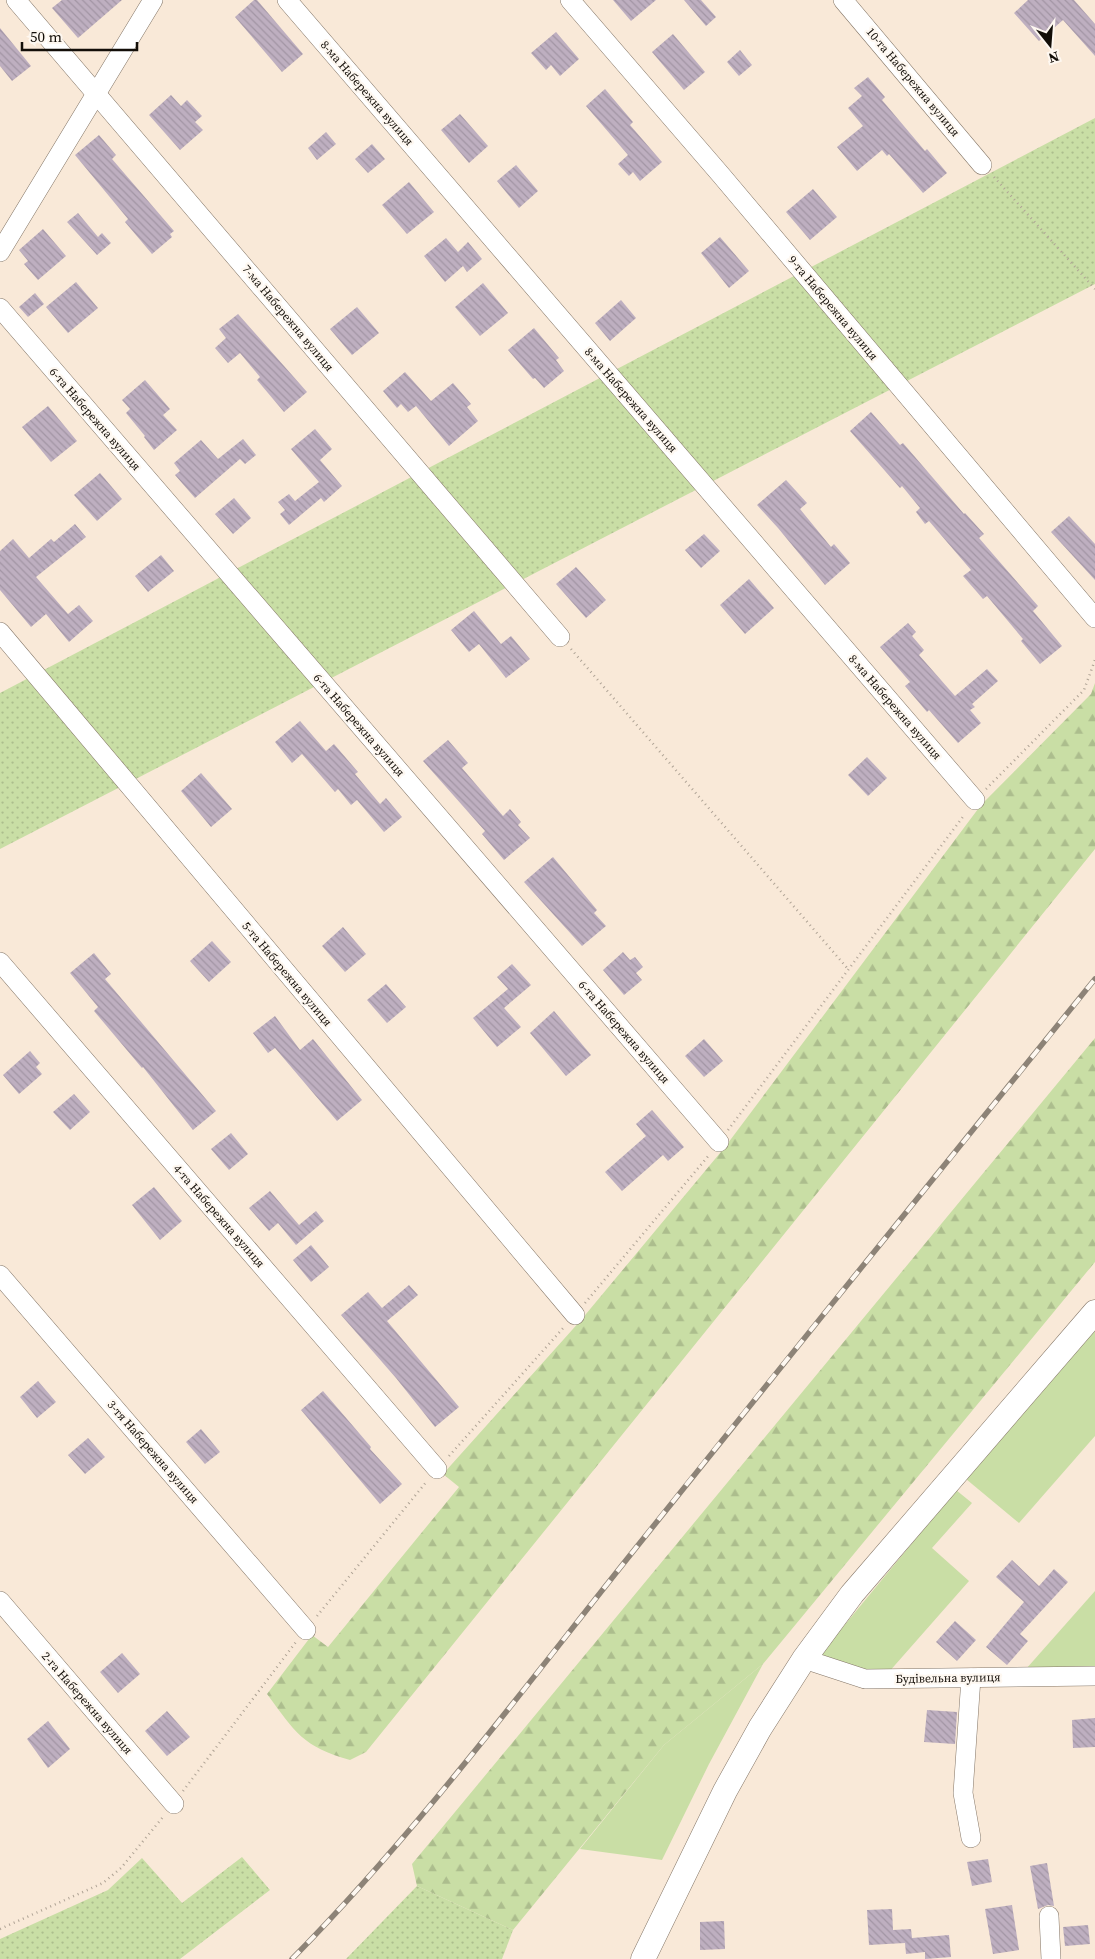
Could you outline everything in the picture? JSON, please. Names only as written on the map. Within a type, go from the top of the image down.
[{"type":"main road","points":[[644,1959],[725,1791],[760,1728],[804,1659],[852,1594],[1095,1312]]},
{"type":"street","name":"7-ма Набережна вулиця","points":[[16,0],[560,637]]},
{"type":"street","points":[[0,252],[153,0]]},
{"type":"street","name":"8-ма Набережна вулиця","points":[[288,0],[975,800]]},
{"type":"street","name":"9-та Набережна вулиця","points":[[570,0],[727,182],[1095,618]]},
{"type":"street","name":"10-та Набережна вулиця","points":[[843,0],[982,165]]},
{"type":"street","name":"6-та Набережна вулиця","points":[[0,308],[719,1142]]},
{"type":"street","name":"5-та Набережна вулиця","points":[[0,632],[575,1315]]},
{"type":"street","name":"4-та Набережна вулиця","points":[[0,962],[437,1470]]},
{"type":"street","name":"3-тя Набережна вулиця","points":[[0,1275],[306,1630]]},
{"type":"street","name":"2-га Набережна вулиця","points":[[0,1601],[174,1804]]},
{"type":"street","name":"Будівельна вулиця","points":[[804,1659],[865,1679],[1095,1676]]},
{"type":"street","points":[[970,1838],[963,1793],[971,1678]]},
{"type":"street","points":[[1049,1916],[1051,1959]]},
{"type":"path","points":[[982,165],[1095,289]]},
{"type":"path","points":[[560,637],[848,969]]},
{"type":"path","points":[[0,1929],[103,1883],[121,1868],[174,1804],[306,1630]]},
{"type":"green space","points":[[1095,118],[1095,284],[0,849],[0,693]]},
{"type":"green space","points":[[1095,683],[1095,849],[366,1752],[350,1760],[321,1750],[310,1743],[285,1719],[267,1694],[312,1635],[328,1647],[459,1487],[443,1474],[581,1320],[725,1147],[981,805],[1091,694]]},
{"type":"green space","points":[[1095,1038],[1095,1262],[763,1664],[664,1745],[513,1930],[417,1886],[412,1864]]},
{"type":"green space","points":[[1095,1321],[1095,1436],[1019,1523],[966,1479]]},
{"type":"green space","points":[[956,1490],[972,1503],[932,1548],[969,1581],[888,1673],[866,1672],[819,1656]]},
{"type":"green space","points":[[1095,1591],[1095,1668],[1026,1669]]},
{"type":"green space","points":[[763,1664],[709,1764],[662,1860],[580,1849],[664,1745]]},
{"type":"green space","points":[[242,1857],[270,1890],[180,1959],[0,1959],[0,1939],[108,1890],[142,1858],[182,1903]]},
{"type":"green space","points":[[417,1886],[513,1930],[502,1959],[346,1959]]},
{"type":"building","points":[[62,0],[122,0],[78,38],[52,8]]},
{"type":"building","points":[[254,0],[257,0],[303,54],[282,72],[235,17]]},
{"type":"building","points":[[613,0],[656,0],[631,21]]},
{"type":"building","points":[[684,0],[701,0],[716,17],[706,26]]},
{"type":"building","points":[[1028,0],[1074,0],[1095,24],[1095,56],[1063,20],[1039,41],[1014,13]]},
{"type":"building","points":[[0,28],[31,66],[12,81],[0,66]]},
{"type":"building","points":[[556,32],[579,59],[560,76],[551,65],[546,70],[531,53]]},
{"type":"building","points":[[673,34],[705,72],[684,90],[652,52]]},
{"type":"building","points":[[740,50],[752,65],[739,76],[727,62]]},
{"type":"building","points":[[868,77],[885,97],[882,100],[925,151],[927,149],[947,173],[923,193],[889,154],[887,156],[882,150],[857,171],[837,147],[863,126],[848,108],[862,96],[854,88]]},
{"type":"building","points":[[605,89],[633,122],[630,125],[662,162],[640,181],[633,172],[629,176],[618,164],[628,155],[586,106]]},
{"type":"building","points":[[171,95],[181,106],[187,100],[202,116],[195,122],[203,130],[180,150],[149,115]]},
{"type":"building","points":[[460,114],[488,146],[469,163],[441,130]]},
{"type":"building","points":[[326,132],[336,144],[317,160],[308,148]]},
{"type":"building","points":[[99,135],[116,155],[112,159],[174,231],[170,234],[172,237],[152,254],[125,222],[128,219],[75,155]]},
{"type":"building","points":[[372,144],[385,159],[368,173],[355,159]]},
{"type":"building","points":[[516,165],[538,191],[519,208],[497,181]]},
{"type":"building","points":[[409,182],[434,212],[407,234],[382,205]]},
{"type":"building","points":[[813,189],[837,217],[810,240],[786,212]]},
{"type":"building","points":[[78,213],[98,237],[102,233],[111,243],[97,255],[67,222]]},
{"type":"building","points":[[43,229],[66,256],[38,280],[24,264],[28,261],[19,250]]},
{"type":"building","points":[[720,237],[749,271],[729,288],[701,253]]},
{"type":"building","points":[[446,238],[458,252],[468,242],[482,259],[467,272],[463,266],[445,282],[424,256]]},
{"type":"building","points":[[76,282],[98,308],[68,333],[46,307]]},
{"type":"building","points":[[483,283],[508,313],[480,336],[455,307]]},
{"type":"building","points":[[35,293],[44,304],[28,317],[19,307]]},
{"type":"building","points":[[621,300],[636,318],[610,341],[595,323]]},
{"type":"building","points":[[357,307],[379,333],[352,355],[330,329]]},
{"type":"building","points":[[238,314],[307,392],[284,412],[257,380],[260,377],[240,353],[228,363],[215,348],[226,338],[219,329]]},
{"type":"building","points":[[534,328],[559,358],[556,360],[564,371],[544,388],[535,378],[533,379],[508,350]]},
{"type":"building","points":[[405,372],[431,401],[453,383],[471,404],[467,407],[478,421],[449,446],[416,406],[408,412],[401,404],[397,408],[383,391]]},
{"type":"building","points":[[145,380],[170,409],[163,415],[177,430],[154,450],[126,413],[130,409],[122,400]]},
{"type":"building","points":[[48,406],[77,441],[51,462],[22,427]]},
{"type":"building","points":[[871,412],[900,445],[903,443],[964,514],[984,534],[979,538],[1038,606],[1033,611],[1062,646],[1040,664],[1021,641],[1023,639],[987,596],[983,599],[963,576],[971,570],[929,521],[925,524],[916,512],[920,508],[850,431]]},
{"type":"building","points":[[315,429],[332,449],[320,460],[342,486],[324,502],[321,498],[289,525],[280,514],[285,510],[278,502],[289,494],[295,501],[319,482],[291,449]]},
{"type":"building","points":[[243,439],[256,455],[245,464],[240,459],[195,498],[175,475],[180,471],[174,463],[201,440],[218,459]]},
{"type":"building","points":[[100,473],[122,499],[97,521],[74,495]]},
{"type":"building","points":[[786,480],[807,503],[800,509],[831,547],[834,544],[850,563],[825,585],[757,505]]},
{"type":"building","points":[[234,498],[251,518],[233,534],[215,514]]},
{"type":"building","points":[[1069,516],[1095,544],[1095,580],[1051,532]]},
{"type":"building","points":[[75,524],[86,537],[36,577],[68,614],[79,605],[93,621],[69,642],[46,614],[31,627],[0,590],[0,551],[13,539],[29,558],[51,539],[54,542]]},
{"type":"building","points":[[704,534],[720,551],[701,568],[685,550]]},
{"type":"building","points":[[161,555],[174,571],[148,592],[135,576]]},
{"type":"building","points":[[576,567],[606,600],[586,618],[556,584]]},
{"type":"building","points":[[749,579],[774,608],[745,634],[720,605]]},
{"type":"building","points":[[474,611],[501,644],[511,636],[530,659],[506,678],[479,644],[469,652],[451,630]]},
{"type":"building","points":[[908,623],[916,632],[912,636],[924,650],[919,655],[955,696],[987,669],[998,681],[972,704],[975,707],[970,710],[981,723],[958,743],[929,710],[927,712],[905,686],[910,682],[880,647]]},
{"type":"building","points":[[300,721],[326,751],[334,744],[358,772],[355,774],[380,804],[386,798],[402,817],[384,832],[357,800],[351,805],[338,789],[335,792],[302,754],[292,763],[275,742]]},
{"type":"building","points":[[448,740],[468,763],[462,768],[503,816],[510,809],[521,822],[518,825],[530,838],[504,860],[482,834],[485,831],[423,761]]},
{"type":"building","points":[[867,757],[887,778],[868,796],[848,775]]},
{"type":"building","points":[[201,773],[232,809],[211,827],[181,791]]},
{"type":"building","points":[[553,857],[597,910],[594,913],[606,926],[582,946],[524,882]]},
{"type":"building","points":[[343,927],[366,954],[345,972],[322,946]]},
{"type":"building","points":[[212,941],[231,962],[209,982],[190,961]]},
{"type":"building","points":[[623,952],[630,960],[635,957],[643,967],[636,973],[642,980],[624,995],[603,970]]},
{"type":"building","points":[[94,953],[111,974],[105,979],[216,1111],[193,1130],[143,1067],[94,1011],[98,1007],[70,973]]},
{"type":"building","points":[[512,964],[531,985],[504,1008],[521,1027],[497,1047],[473,1018],[508,989],[497,977]]},
{"type":"building","points":[[386,984],[406,1007],[387,1023],[367,1000]]},
{"type":"building","points":[[554,1011],[591,1055],[566,1076],[530,1033]]},
{"type":"building","points":[[275,1016],[300,1050],[313,1039],[362,1100],[337,1121],[275,1048],[268,1053],[253,1033]]},
{"type":"building","points":[[704,1039],[723,1061],[704,1077],[685,1056]]},
{"type":"building","points":[[30,1051],[40,1063],[36,1067],[42,1074],[19,1094],[3,1075]]},
{"type":"building","points":[[74,1094],[90,1112],[70,1130],[53,1112]]},
{"type":"building","points":[[652,1110],[684,1147],[668,1161],[663,1155],[622,1191],[605,1172],[646,1136],[636,1124]]},
{"type":"building","points":[[231,1133],[248,1154],[229,1170],[211,1149]]},
{"type":"building","points":[[154,1187],[182,1221],[160,1240],[132,1205]]},
{"type":"building","points":[[270,1191],[299,1225],[316,1211],[324,1221],[296,1245],[278,1223],[269,1231],[249,1208]]},
{"type":"building","points":[[311,1245],[329,1267],[311,1282],[293,1260]]},
{"type":"building","points":[[409,1285],[418,1295],[387,1321],[459,1407],[435,1427],[396,1378],[341,1315],[368,1292],[382,1308]]},
{"type":"building","points":[[38,1381],[56,1402],[37,1418],[20,1397]]},
{"type":"building","points":[[323,1391],[371,1447],[370,1449],[402,1484],[380,1504],[301,1410]]},
{"type":"building","points":[[201,1429],[220,1452],[205,1464],[186,1442]]},
{"type":"building","points":[[88,1438],[105,1457],[85,1474],[68,1455]]},
{"type":"building","points":[[1012,1560],[1039,1586],[1054,1569],[1068,1582],[1020,1634],[1028,1641],[1007,1665],[986,1647],[1024,1602],[996,1577]]},
{"type":"building","points":[[955,1621],[976,1640],[957,1661],[936,1642]]},
{"type":"building","points":[[122,1653],[140,1674],[118,1693],[100,1672]]},
{"type":"building","points":[[927,1710],[957,1712],[955,1744],[924,1742]]},
{"type":"building","points":[[167,1711],[190,1737],[167,1756],[145,1731]]},
{"type":"building","points":[[1095,1718],[1095,1747],[1073,1748],[1072,1720]]},
{"type":"building","points":[[48,1721],[70,1749],[48,1768],[27,1739]]},
{"type":"building","points":[[988,1859],[992,1882],[972,1886],[967,1862]]},
{"type":"building","points":[[1047,1863],[1054,1906],[1048,1905],[1038,1909],[1030,1866]]},
{"type":"building","points":[[1012,1905],[1019,1950],[993,1954],[985,1909]]},
{"type":"building","points":[[892,1909],[893,1930],[911,1929],[912,1938],[949,1935],[951,1957],[925,1959],[925,1952],[906,1954],[905,1943],[869,1945],[867,1910]]},
{"type":"building","points":[[724,1921],[725,1949],[700,1950],[700,1922]]},
{"type":"building","points":[[1088,1925],[1090,1944],[1065,1946],[1063,1927]]},
{"type":"railway","points":[[292,1959],[383,1861],[469,1758],[692,1477],[1095,979]]}]
